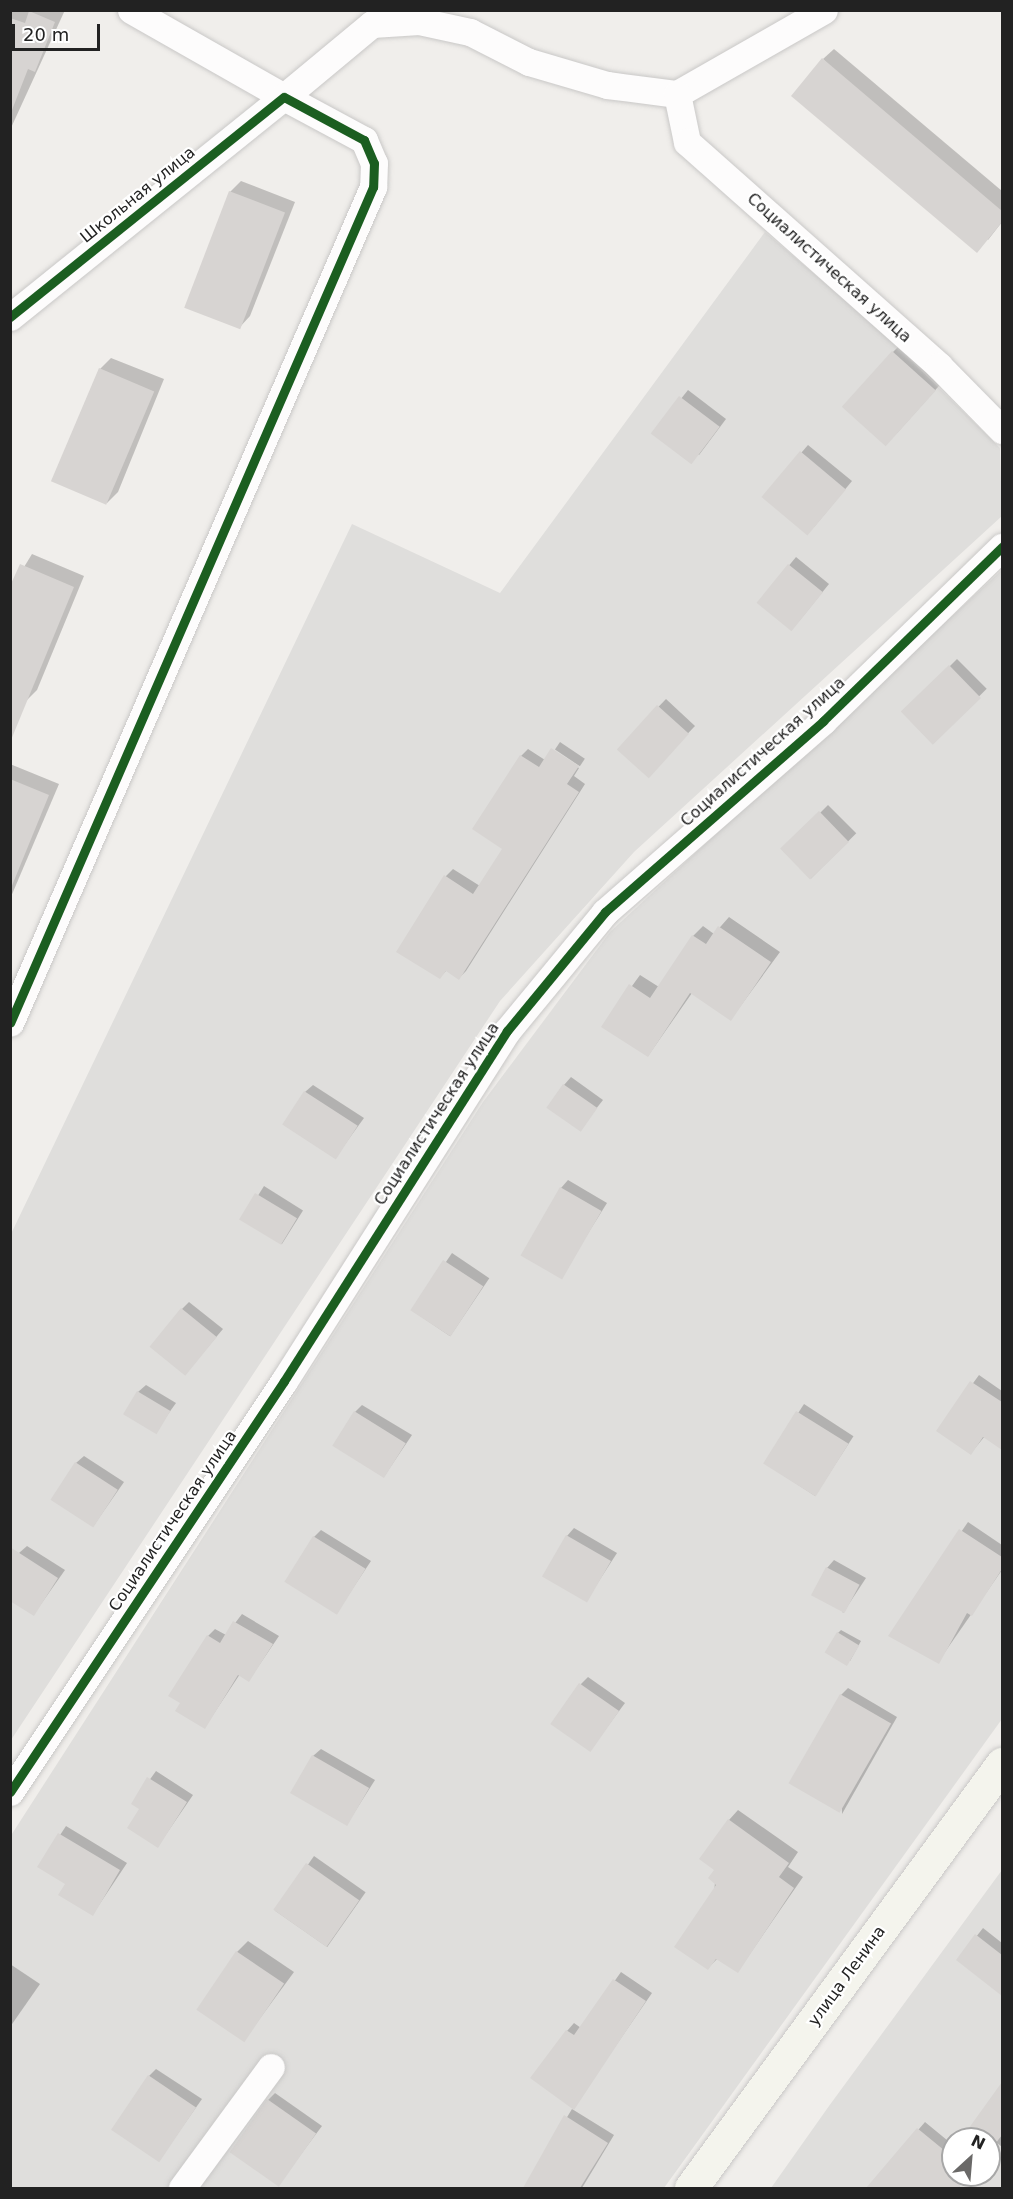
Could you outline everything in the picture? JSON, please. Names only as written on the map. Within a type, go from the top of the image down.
[{"type":"main road","name":"улица Ленина","points":[[691,2188],[1002,1764]]},
{"type":"street","points":[[10,1023],[373,187],[374,164],[364,140],[131,10]]},
{"type":"street","points":[[677,94],[824,10]]},
{"type":"street","name":"Школьная улица","points":[[10,317],[372,24],[419,21],[470,32],[529,62],[607,85],[677,94]]},
{"type":"street","name":"Социалистическая улица","points":[[677,94],[687,142],[939,366],[1002,430]]},
{"type":"street","name":"Социалистическая улица","points":[[10,1792],[278,1391],[507,1031],[605,912],[823,722],[1002,547]]},
{"type":"street","points":[[183,2188],[271,2067]]},
{"type":"shaded area","points":[[765,232],[879,329],[1000,448],[1002,516],[634,852],[500,1001],[11,1740],[10,1236],[352,524],[500,593]]},
{"type":"shaded area","points":[[1002,570],[1002,1719],[664,2188],[11,2188],[10,1837],[483,1102],[610,932]]},
{"type":"shaded area","points":[[1002,1870],[1002,2188],[771,2188],[829,2106]]},
{"type":"building","points":[[29,11],[55,22],[35,72],[28,69],[12,110],[10,18],[25,23]]},
{"type":"building","points":[[822,58],[1002,211],[1002,222],[977,253],[791,96]]},
{"type":"building","points":[[229,191],[285,213],[240,329],[184,308]]},
{"type":"building","points":[[892,351],[936,390],[886,446],[842,407]]},
{"type":"building","points":[[99,368],[154,391],[106,505],[51,481]]},
{"type":"building","points":[[679,396],[720,427],[691,464],[651,434]]},
{"type":"building","points":[[800,451],[846,490],[807,536],[761,497]]},
{"type":"building","points":[[20,564],[74,587],[11,740],[10,586]]},
{"type":"building","points":[[788,564],[823,592],[792,631],[757,603]]},
{"type":"building","points":[[949,665],[981,698],[933,745],[901,712]]},
{"type":"building","points":[[657,705],[689,734],[649,778],[617,750]]},
{"type":"building","points":[[551,748],[579,766],[567,784],[579,792],[459,980],[446,971],[440,979],[396,952],[444,875],[473,894],[502,849],[472,829],[520,755],[539,767]]},
{"type":"building","points":[[10,779],[49,795],[11,888],[10,888]]},
{"type":"building","points":[[819,811],[849,842],[810,879],[780,849]]},
{"type":"building","points":[[718,926],[771,962],[731,1021],[690,993],[648,1057],[601,1027],[629,984],[650,998],[692,935],[706,944]]},
{"type":"building","points":[[563,1084],[597,1108],[581,1132],[546,1108]]},
{"type":"building","points":[[304,1091],[358,1126],[336,1159],[282,1125]]},
{"type":"building","points":[[560,1187],[602,1211],[562,1279],[520,1255]]},
{"type":"building","points":[[255,1193],[297,1218],[281,1245],[239,1220]]},
{"type":"building","points":[[443,1260],[483,1286],[451,1336],[410,1310]]},
{"type":"building","points":[[181,1308],[217,1337],[185,1376],[150,1347]]},
{"type":"building","points":[[970,1381],[1002,1402],[1002,1450],[983,1437],[971,1455],[936,1431]]},
{"type":"building","points":[[137,1391],[170,1411],[157,1434],[123,1414]]},
{"type":"building","points":[[354,1411],[406,1443],[384,1478],[332,1446]]},
{"type":"building","points":[[796,1411],[849,1444],[816,1496],[763,1464]]},
{"type":"building","points":[[75,1462],[118,1490],[93,1528],[50,1500]]},
{"type":"building","points":[[959,1529],[1002,1557],[1002,1569],[972,1616],[967,1613],[939,1664],[888,1636]]},
{"type":"building","points":[[566,1535],[611,1561],[587,1603],[542,1577]]},
{"type":"building","points":[[313,1536],[366,1569],[337,1615],[284,1582]]},
{"type":"building","points":[[10,1547],[58,1578],[34,1616],[10,1601]]},
{"type":"building","points":[[826,1567],[860,1585],[845,1613],[811,1595]]},
{"type":"building","points":[[233,1621],[273,1644],[249,1682],[238,1675],[205,1729],[175,1711],[180,1703],[168,1696],[207,1635],[220,1643]]},
{"type":"building","points":[[837,1632],[859,1645],[847,1666],[825,1653]]},
{"type":"building","points":[[579,1683],[619,1711],[590,1752],[550,1724]]},
{"type":"building","points":[[840,1694],[891,1724],[840,1813],[788,1783]]},
{"type":"building","points":[[312,1755],[369,1788],[347,1826],[290,1793]]},
{"type":"building","points":[[147,1777],[187,1802],[158,1848],[127,1828],[139,1809],[131,1804]]},
{"type":"building","points":[[728,1819],[789,1863],[779,1877],[794,1888],[738,1973],[716,1959],[708,1970],[674,1947],[716,1885],[708,1878],[714,1870],[699,1859]]},
{"type":"building","points":[[58,1833],[120,1870],[93,1916],[58,1895],[65,1884],[37,1867]]},
{"type":"building","points":[[306,1863],[359,1900],[327,1947],[273,1910]]},
{"type":"building","points":[[975,1934],[1002,1955],[1002,1996],[956,1960]]},
{"type":"building","points":[[236,1951],[284,1983],[244,2042],[196,2010]]},
{"type":"building","points":[[613,1979],[646,2001],[574,2110],[530,2078],[566,2030],[574,2035]]},
{"type":"building","points":[[148,2075],[196,2107],[159,2162],[111,2130]]},
{"type":"building","points":[[1002,2082],[1002,2135],[1001,2127],[970,2127]]},
{"type":"building","points":[[267,2099],[316,2133],[279,2187],[230,2152]]},
{"type":"building","points":[[564,2115],[608,2143],[580,2188],[523,2188]]},
{"type":"building","points":[[917,2128],[941,2148],[941,2187],[959,2187],[958,2188],[866,2188]]},
{"type":"cycle path","points":[[10,317],[284,97],[364,140],[374,163],[373,187],[10,1023]]},
{"type":"cycle path","points":[[10,1792],[284,1381],[507,1031],[605,912],[823,721],[1002,547]]}]
